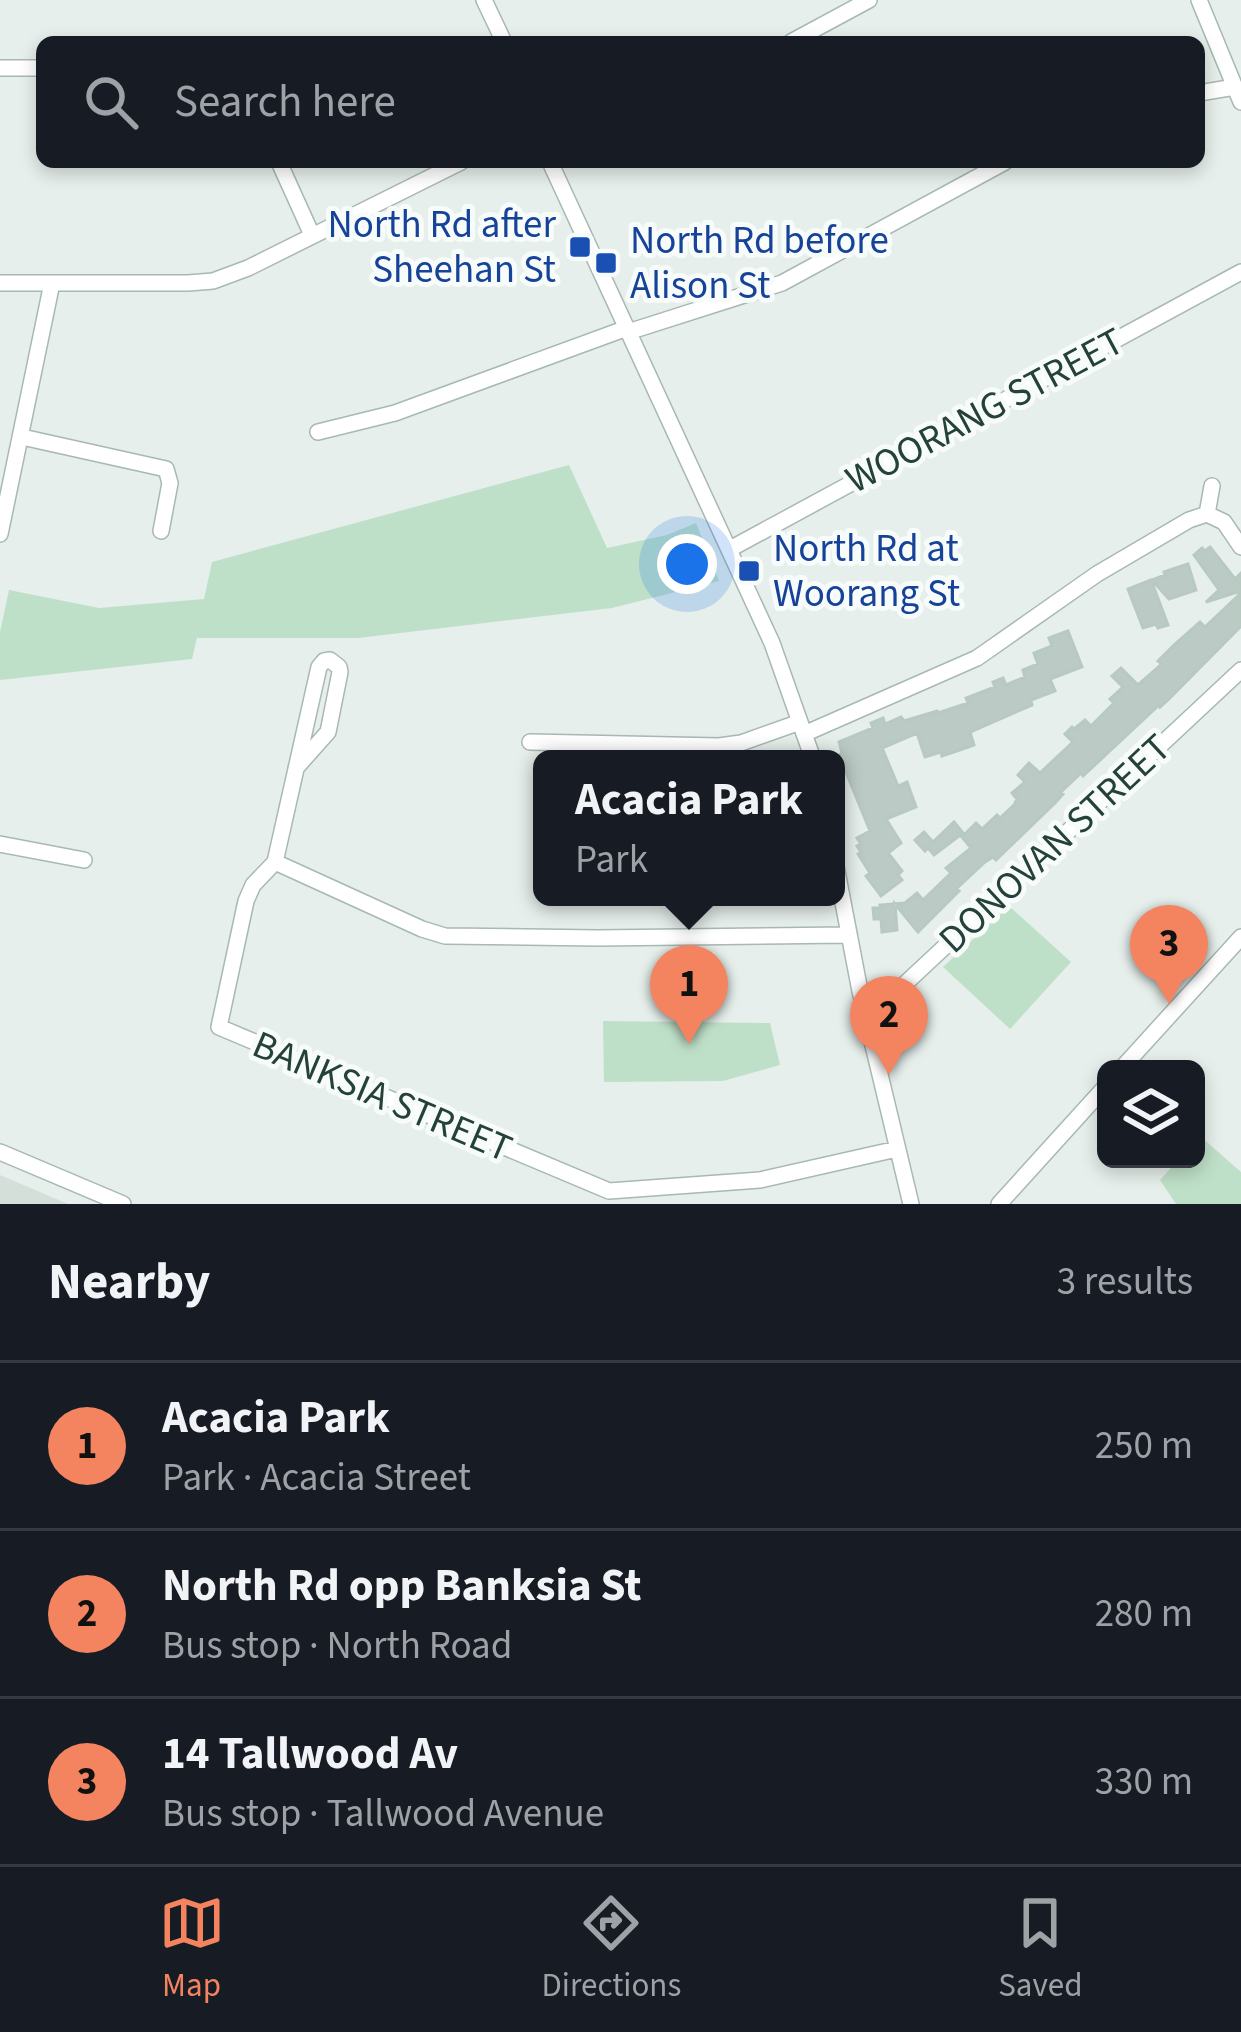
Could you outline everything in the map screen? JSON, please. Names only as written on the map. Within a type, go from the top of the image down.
[{"type":"street","points":[[484,0],[501,36]]},
{"type":"street","points":[[802,36],[869,0]]},
{"type":"street","points":[[1199,0],[1238,94],[1205,93]]},
{"type":"street","points":[[0,68],[36,68]]},
{"type":"street","points":[[282,168],[312,236]]},
{"type":"street","points":[[0,283],[213,281],[448,168]]},
{"type":"street","points":[[559,168],[627,330],[772,643],[810,750]]},
{"type":"street","points":[[318,432],[394,413],[627,330],[754,294],[994,168]]},
{"type":"street","name":"WOORANG STREET","points":[[730,549],[1241,272]]},
{"type":"street","points":[[0,535],[52,283]]},
{"type":"street","points":[[22,436],[166,470],[170,483],[161,531]]},
{"type":"street","points":[[1207,514],[1212,486]]},
{"type":"street","points":[[530,742],[719,746],[802,728],[977,658],[1097,574],[1190,520],[1207,514],[1224,522],[1241,547]]},
{"type":"street","points":[[296,768],[328,732],[340,672],[330,660],[319,667],[274,862],[445,936],[847,935]]},
{"type":"street","name":"DONOVAN STREET","points":[[864,1009],[892,995],[1241,670]]},
{"type":"street","points":[[0,844],[84,860]]},
{"type":"street","name":"BANKSIA STREET","points":[[274,862],[253,885],[246,901],[219,1027],[609,1191],[760,1180],[897,1149]]},
{"type":"street","points":[[842,906],[911,1204]]},
{"type":"street","points":[[1129,1060],[1241,937]]},
{"type":"street","points":[[999,1204],[1097,1096]]},
{"type":"street","points":[[0,1152],[123,1204]]},
{"type":"shaded area","points":[[0,1175],[68,1204],[0,1204]]},
{"type":"green space","points":[[569,465],[607,548],[667,535],[696,523],[719,581],[612,608],[358,638],[197,638],[192,659],[0,680],[0,632],[9,590],[99,608],[204,599],[212,562]]},
{"type":"green space","points":[[1009,906],[1071,962],[1010,1029],[943,967]]},
{"type":"green space","points":[[603,1021],[770,1023],[780,1065],[723,1081],[604,1082]]},
{"type":"green space","points":[[1205,1140],[1241,1172],[1241,1204],[1176,1204],[1160,1180],[1171,1168],[1205,1168]]},
{"type":"building","points":[[1210,547],[1235,579],[1241,573],[1241,591],[1206,602],[1219,590],[1194,555]]},
{"type":"building","points":[[1188,564],[1196,590],[1169,599],[1152,580]]},
{"type":"building","points":[[1151,580],[1168,625],[1143,628],[1128,589]]},
{"type":"building","points":[[1241,593],[1241,626],[1169,699],[1083,776],[1081,773],[996,860],[985,862],[918,932],[895,904],[897,930],[882,932],[881,919],[874,919],[873,908],[880,905],[905,903],[917,893],[923,900],[951,873],[946,868],[971,848],[962,837],[976,823],[982,829],[1014,805],[1017,799],[1012,793],[1025,782],[1018,775],[1029,763],[1040,773],[1073,742],[1065,734],[1072,727],[1085,720],[1091,726],[1114,703],[1110,699],[1123,687],[1112,676],[1121,668],[1138,685],[1162,664],[1158,661],[1175,644],[1200,622],[1205,627]]},
{"type":"building","points":[[1068,631],[1082,667],[1050,679],[1055,691],[1031,700],[1032,705],[970,732],[974,745],[925,757],[917,733],[882,748],[898,786],[907,782],[916,807],[886,819],[901,843],[888,853],[902,871],[898,875],[902,880],[881,896],[858,854],[861,844],[857,838],[870,831],[839,742],[873,728],[871,723],[883,718],[885,724],[901,717],[904,721],[938,713],[968,703],[966,698],[995,687],[993,682],[1003,678],[1006,685],[1025,677],[1023,670],[1038,664],[1034,653],[1052,646],[1049,638]]},
{"type":"building","points":[[954,822],[963,833],[934,855],[915,840],[924,832],[933,842]]},
{"type":"place","name":"North Rd after Sheehan St","points":[[580,247]]},
{"type":"place","name":"North Rd before Alison St","points":[[606,263]]},
{"type":"place","name":"North Rd at Woorang St","points":[[749,571]]},
{"type":"place","name":"14 Tallwood Av","points":[[1169,1004]]},
{"type":"place","name":"Acacia Park","points":[[689,1044]]},
{"type":"place","name":"North Rd opp Banksia St","points":[[889,1075]]}]
